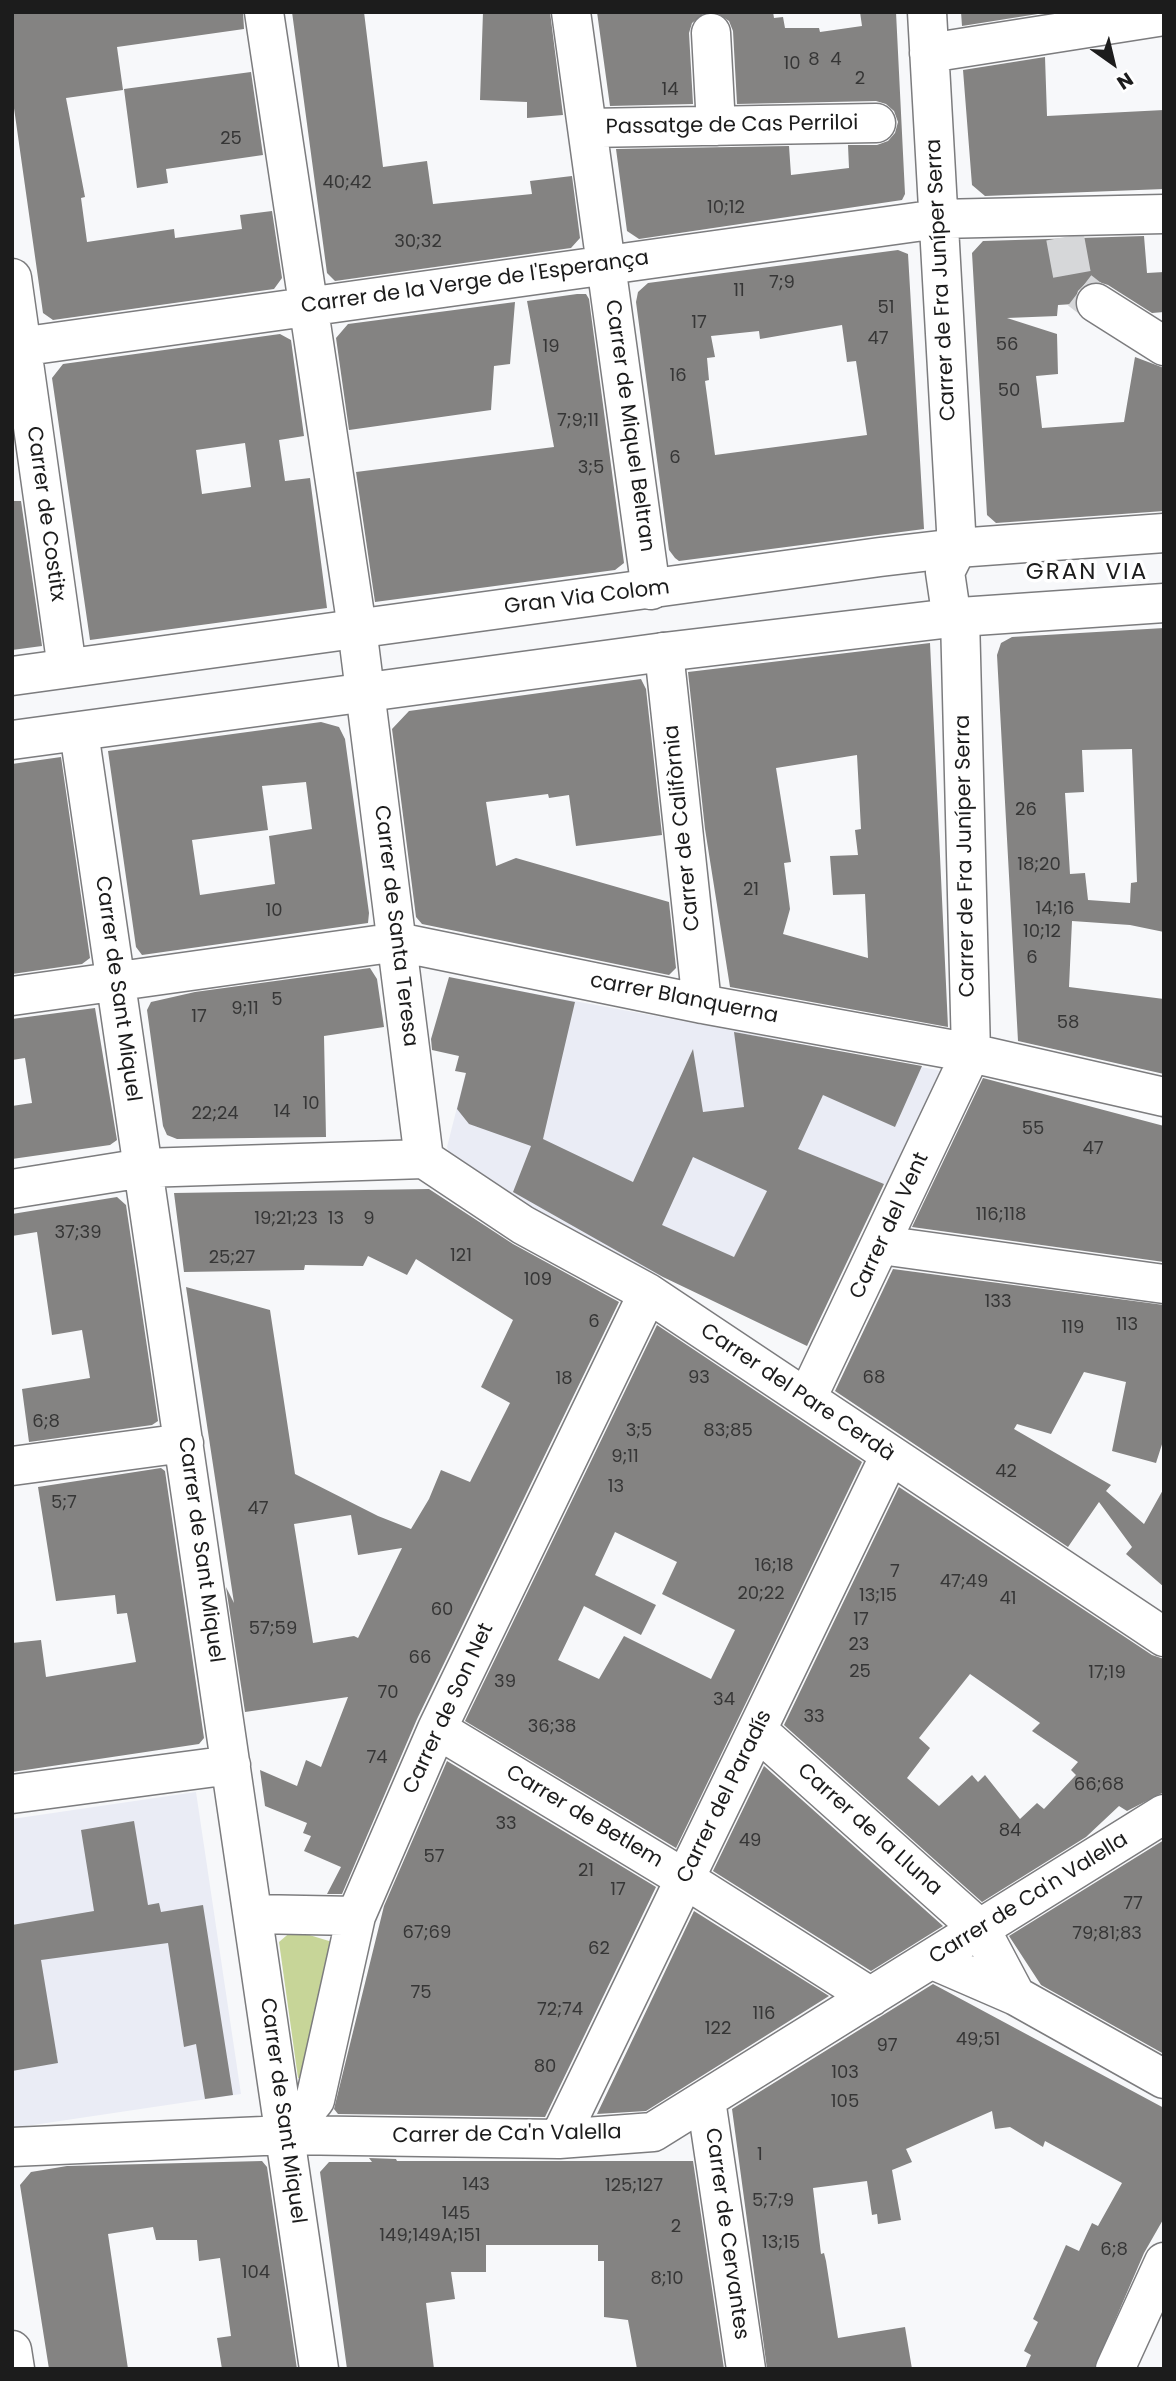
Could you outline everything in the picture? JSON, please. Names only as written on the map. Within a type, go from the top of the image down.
[{"type":"street","name":"Carrer de Santa Teresa","points":[[264,12],[357,628],[424,1159]]},
{"type":"street","name":"Carrer de Miquel Beltran","points":[[571,12],[651,590]]},
{"type":"street","name":"Carrer de Fra Juníper Serra","points":[[927,12],[957,548],[971,565],[973,604],[960,617],[971,1053]]},
{"type":"street","points":[[929,53],[1164,16]]},
{"type":"street","points":[[711,33],[716,126]]},
{"type":"street","name":"Passatge de Cas Perriloi","points":[[587,128],[876,123]]},
{"type":"street","name":"Carrer de la Verge de l'Esperança","points":[[17,347],[938,219],[1065,227],[1164,214]]},
{"type":"street","name":"Carrer de Costitx","points":[[12,278],[17,347],[67,668]]},
{"type":"street","points":[[1096,303],[1164,346]]},
{"type":"street","name":"Gran Via Colom","points":[[12,676],[957,548],[1164,533]]},
{"type":"street","points":[[12,740],[664,652],[960,617],[1164,603]]},
{"type":"street","name":"Carrer de Califòrnia","points":[[664,652],[702,1004]]},
{"type":"street","name":"Carrer de Sant Miquel","points":[[79,732],[319,2369]]},
{"type":"street","name":"carrer Blanquerna","points":[[12,996],[398,942],[702,1004],[971,1053],[1164,1097]]},
{"type":"street","name":"Carrer del Vent","points":[[807,1398],[971,1053]]},
{"type":"street","points":[[12,1189],[143,1168],[424,1159]]},
{"type":"street","name":"Carrer del Pare Cerdà","points":[[424,1159],[523,1225],[648,1293],[1164,1637]]},
{"type":"street","points":[[881,1245],[1164,1284]]},
{"type":"street","name":"Carrer de Son Net","points":[[286,2135],[315,2100],[356,1916],[437,1729],[648,1293]]},
{"type":"street","points":[[12,1466],[184,1443]]},
{"type":"street","name":"Carrer del Paradís","points":[[559,2139],[890,1455]]},
{"type":"street","name":"Carrer de Betlem","points":[[437,1729],[685,1879],[871,1997]]},
{"type":"street","name":"Carrer de la Lluna","points":[[757,1730],[981,1930]]},
{"type":"street","points":[[12,1794],[231,1765]]},
{"type":"street","name":"Carrer de Ca'n Valella","points":[[12,2147],[286,2135],[559,2139],[653,2132],[1164,1814]]},
{"type":"street","points":[[253,1914],[356,1916]]},
{"type":"street","points":[[981,1930],[1016,1996]]},
{"type":"street","points":[[933,1960],[1016,1996],[1164,2079]]},
{"type":"street","name":"Carrer de Cervantes","points":[[706,2100],[746,2369]]},
{"type":"street","points":[[1115,2369],[1164,2262]]},
{"type":"street","points":[[12,2350],[15,2369]]},
{"type":"shaded area","points":[[488,985],[947,1072],[891,1187],[789,1146],[713,1300],[507,1205],[450,1156],[447,1147]]},
{"type":"shaded area","points":[[196,1792],[241,2094],[13,2128],[12,1819]]},
{"type":"green space","points":[[293,1930],[342,1945],[310,2081],[298,2078],[279,1942]]},
{"type":"building","points":[[12,12],[243,12],[244,29],[117,47],[123,90],[66,98],[85,197],[81,198],[87,242],[174,229],[175,238],[242,229],[240,215],[272,211],[282,278],[274,289],[53,320],[43,313],[12,94]]},
{"type":"building","points":[[292,12],[364,12],[383,167],[427,161],[433,204],[532,194],[530,181],[572,176],[580,238],[571,248],[335,281],[327,273]]},
{"type":"building","points":[[483,12],[550,12],[563,115],[527,118],[527,102],[480,100]]},
{"type":"building","points":[[597,12],[706,12],[692,23],[689,33],[693,104],[610,106]]},
{"type":"building","points":[[715,12],[773,12],[774,18],[783,17],[785,28],[819,28],[820,32],[862,26],[860,12],[896,12],[905,194],[902,200],[639,239],[627,231],[616,149],[789,146],[791,175],[849,168],[848,145],[877,145],[888,141],[895,133],[898,122],[894,111],[886,104],[876,101],[737,104],[733,31],[729,21]]},
{"type":"building","points":[[961,12],[1044,12],[1044,13],[962,26]]},
{"type":"building","points":[[1045,57],[1047,116],[1164,110],[1164,189],[985,196],[972,185],[963,70]]},
{"type":"building","points":[[251,72],[263,155],[166,169],[168,183],[137,188],[124,89]]},
{"type":"building","points":[[1144,236],[1147,273],[1164,272],[1164,312],[1152,313],[1108,285],[1096,281],[1086,283],[1078,291],[1074,304],[1058,305],[1057,316],[1007,318],[1057,334],[1058,374],[1036,376],[1042,428],[1124,422],[1135,357],[1164,368],[1164,511],[996,523],[987,515],[972,253],[983,241]]},
{"type":"building","points":[[898,250],[908,254],[924,529],[679,561],[675,558],[669,550],[636,302],[638,292],[648,283]],"holes":[[[842,325],[847,362],[856,361],[867,435],[715,455],[705,381],[709,380],[707,358],[715,357],[711,336],[759,331],[760,339]]]},
{"type":"building","points":[[586,294],[589,299],[624,563],[615,570],[375,602],[356,472],[554,447],[527,301]]},
{"type":"building","points":[[515,302],[510,364],[494,366],[491,410],[349,430],[336,338],[348,324]]},
{"type":"building","points":[[280,334],[291,340],[304,436],[279,440],[285,481],[310,478],[327,608],[90,640],[52,378],[63,364]],"holes":[[[245,443],[251,487],[202,494],[196,450]]]},
{"type":"building","points":[[12,501],[21,501],[42,646],[12,650]]},
{"type":"building","points":[[1164,628],[1164,932],[1130,925],[1072,921],[1069,987],[1164,999],[1164,1074],[1018,1041],[997,655],[1001,643],[1012,637]],"holes":[[[1132,749],[1137,882],[1131,883],[1130,903],[1088,900],[1085,873],[1070,874],[1065,793],[1084,792],[1082,750]]]},
{"type":"building","points":[[930,643],[948,1027],[730,987],[705,829],[688,672]],"holes":[[[857,755],[861,829],[855,830],[858,855],[830,856],[833,895],[865,894],[868,958],[783,934],[790,909],[784,863],[791,862],[776,768]]]},
{"type":"building","points":[[641,679],[646,689],[662,835],[576,846],[569,795],[549,798],[548,794],[486,802],[496,866],[516,858],[669,902],[676,968],[669,975],[422,924],[416,917],[392,729],[409,711]]},
{"type":"building","points":[[321,722],[339,727],[345,739],[369,913],[368,923],[142,955],[136,947],[108,751]],"holes":[[[306,782],[312,829],[269,836],[275,884],[200,895],[192,840],[268,830],[262,786]]]},
{"type":"building","points":[[61,757],[90,958],[82,964],[12,974],[12,764]]},
{"type":"building","points":[[370,968],[377,979],[384,1027],[324,1036],[326,1137],[177,1139],[167,1135],[163,1126],[147,1010],[151,1002],[195,992]]},
{"type":"building","points":[[449,977],[575,1002],[543,1139],[633,1182],[693,1049],[703,1112],[744,1107],[734,1032],[922,1066],[895,1127],[823,1095],[798,1149],[884,1184],[807,1346],[663,1277],[513,1192],[531,1146],[469,1124],[457,1109],[466,1073],[455,1071],[459,1056],[432,1050],[431,1039]],"holes":[[[693,1157],[767,1191],[734,1257],[662,1225]]]},
{"type":"building","points":[[95,1008],[117,1140],[110,1145],[12,1159],[12,1106],[32,1103],[25,1058],[12,1060],[12,1019]]},
{"type":"building","points":[[983,1078],[1164,1126],[1164,1262],[912,1227]]},
{"type":"building","points":[[429,1189],[513,1244],[619,1302],[417,1719],[342,1894],[327,1894],[341,1867],[304,1851],[311,1836],[303,1833],[307,1823],[265,1806],[260,1770],[297,1786],[306,1760],[321,1767],[348,1697],[245,1712],[226,1587],[234,1603],[186,1287],[270,1310],[295,1474],[378,1516],[411,1529],[429,1499],[441,1470],[470,1482],[510,1403],[481,1387],[513,1320],[416,1259],[407,1275],[368,1256],[363,1266],[305,1265],[304,1270],[184,1272],[174,1193]],"holes":[[[351,1515],[358,1555],[402,1548],[358,1638],[354,1636],[313,1643],[294,1524]]]},
{"type":"building","points":[[117,1197],[126,1205],[158,1421],[152,1425],[29,1442],[22,1389],[90,1378],[82,1330],[52,1335],[37,1232],[12,1236],[12,1214]]},
{"type":"building","points":[[893,1269],[1164,1305],[1164,1438],[1156,1463],[1112,1451],[1126,1382],[1084,1372],[1051,1434],[1017,1424],[1014,1429],[1111,1485],[1106,1491],[1144,1524],[1164,1488],[1164,1587],[1126,1554],[1132,1547],[1099,1502],[1068,1547],[835,1391]]},
{"type":"building","points":[[657,1325],[862,1462],[676,1848],[465,1721]],"holes":[[[615,1532],[677,1562],[662,1594],[735,1630],[711,1679],[624,1636],[599,1679],[558,1660],[584,1606],[641,1635],[656,1605],[595,1575]]]},
{"type":"building","points":[[161,1468],[165,1471],[204,1738],[199,1744],[12,1772],[12,1643],[41,1640],[46,1677],[136,1662],[127,1613],[117,1614],[115,1595],[56,1601],[38,1487]]},
{"type":"building","points":[[899,1487],[1152,1655],[1164,1659],[1164,1792],[1127,1811],[1119,1806],[1086,1837],[982,1902],[784,1725]],"holes":[[[970,1674],[1040,1723],[1032,1731],[1078,1762],[1071,1770],[1076,1775],[1044,1809],[1037,1803],[1020,1819],[985,1775],[978,1782],[972,1775],[939,1806],[907,1778],[930,1748],[919,1738]]]},
{"type":"building","points":[[447,1761],[656,1887],[545,2117],[338,2114],[334,2109],[384,1906]]},
{"type":"building","points":[[764,1766],[943,1926],[871,1971],[713,1871]]},
{"type":"building","points":[[134,1821],[148,1905],[159,1903],[161,1912],[203,1905],[233,2095],[205,2099],[196,2044],[184,2047],[168,1943],[41,1960],[58,2063],[12,2071],[12,1925],[94,1911],[81,1830]]},
{"type":"building","points":[[1164,1840],[1164,2054],[1041,1985],[1009,1936]]},
{"type":"building","points":[[694,1911],[829,1996],[646,2111],[597,2114]]},
{"type":"building","points":[[933,1984],[1164,2108],[1164,2218],[1144,2253],[1094,2369],[1025,2369],[1031,2355],[1024,2351],[1038,2322],[1033,2319],[1066,2245],[1079,2251],[1092,2223],[1098,2226],[1122,2183],[1045,2141],[1043,2147],[1010,2127],[995,2129],[992,2111],[906,2149],[912,2162],[892,2170],[901,2220],[878,2224],[877,2214],[872,2215],[867,2181],[813,2188],[821,2254],[824,2253],[826,2261],[838,2338],[905,2327],[912,2369],[767,2369],[732,2109]]},
{"type":"building","points":[[369,2158],[397,2161],[693,2161],[724,2369],[637,2369],[628,2320],[604,2317],[604,2261],[598,2261],[598,2245],[486,2245],[486,2272],[451,2272],[455,2299],[426,2303],[434,2369],[347,2369],[320,2172],[329,2162],[372,2162]]},
{"type":"building","points":[[262,2161],[267,2167],[297,2369],[222,2369],[217,2338],[231,2336],[220,2258],[199,2261],[197,2240],[156,2240],[153,2227],[108,2234],[128,2369],[49,2369],[20,2185],[31,2172],[67,2166]]},
{"type":"tunnel","points":[[1065,237],[1074,286],[1096,303]]},
{"type":"district","name":"GRAN VIA","points":[[1087,573]]}]
